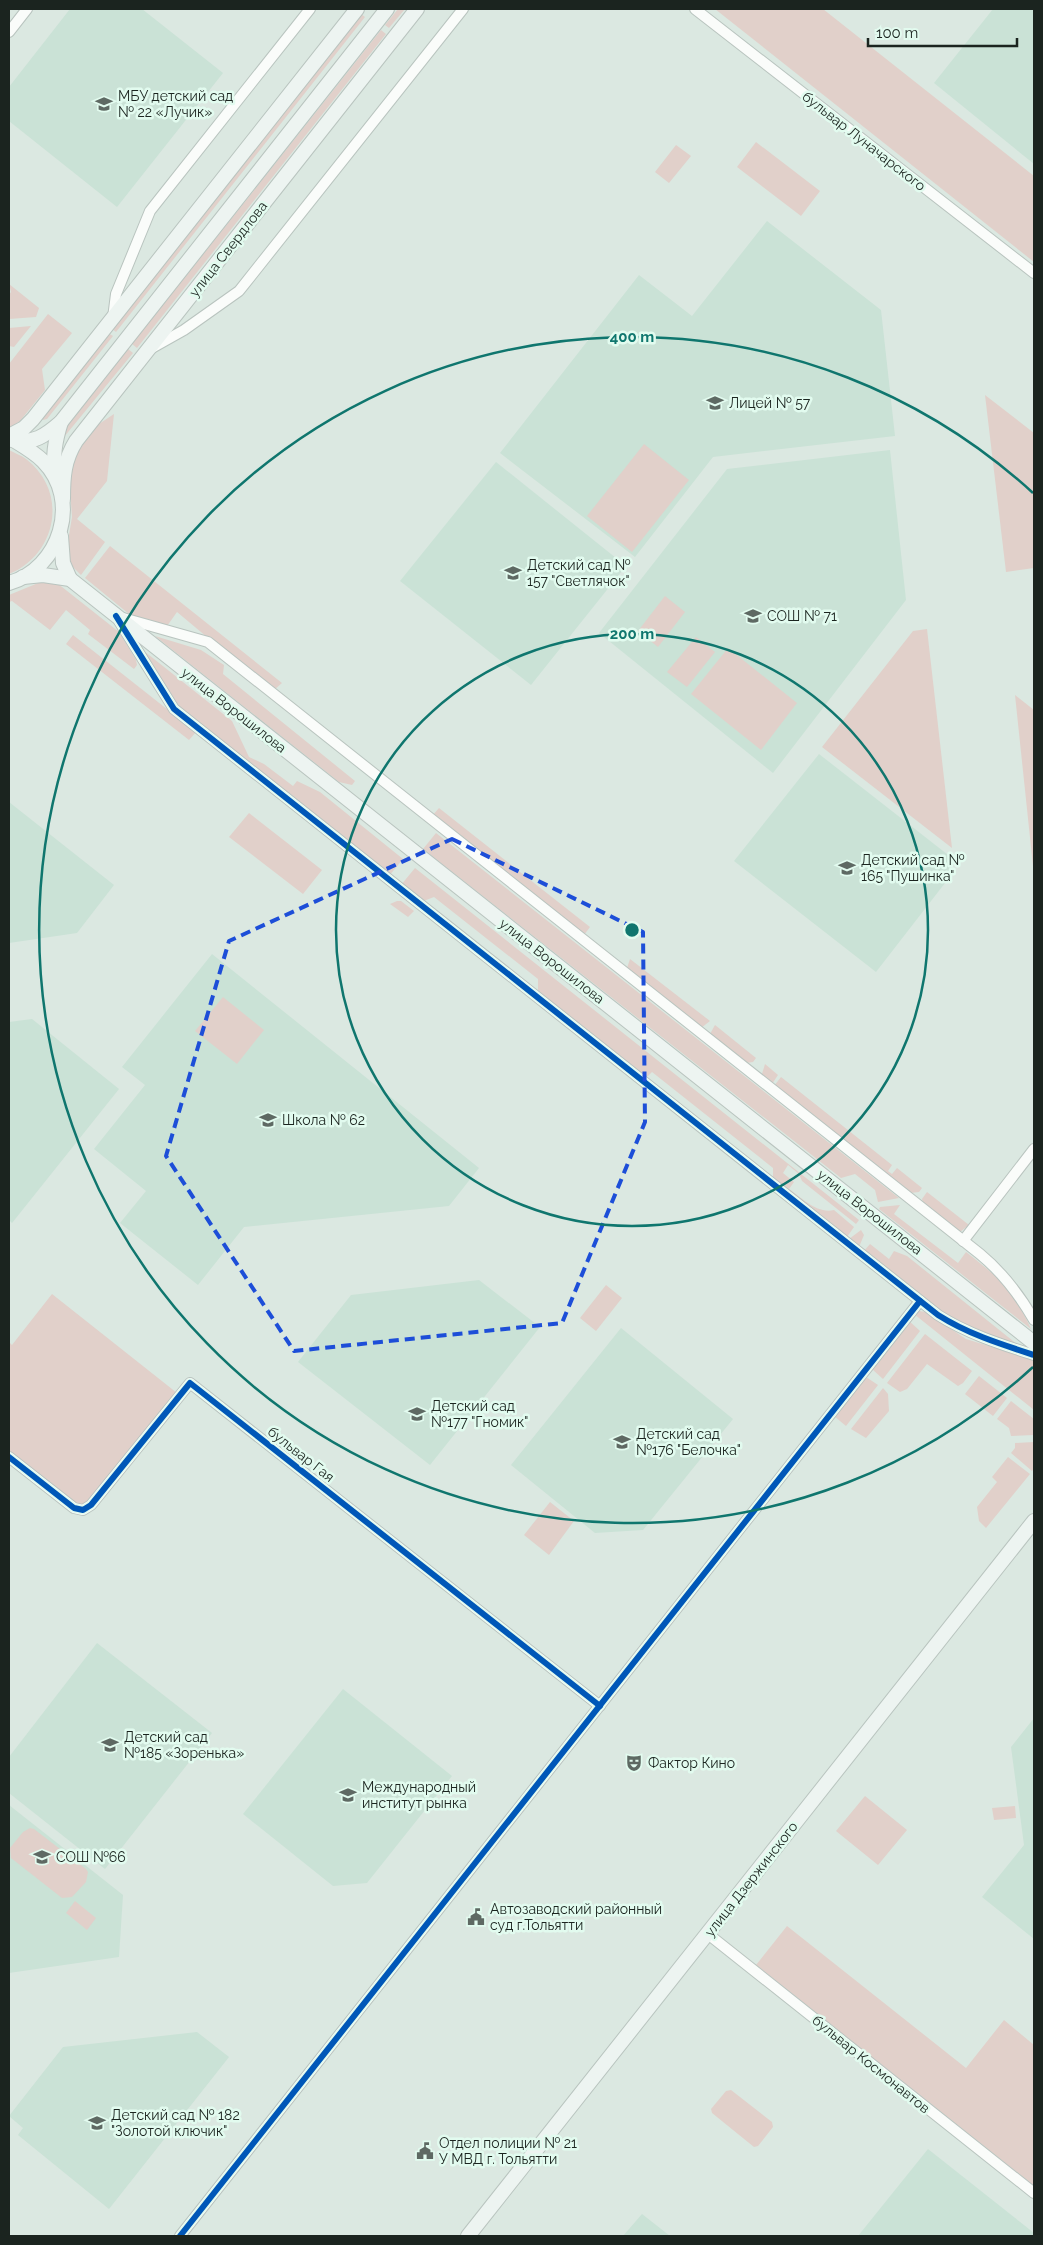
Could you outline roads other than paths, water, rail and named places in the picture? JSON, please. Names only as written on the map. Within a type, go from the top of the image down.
[{"type":"main road","points":[[63,499],[56,480],[44,462],[28,448],[10,438],[33,419],[357,9]]},
{"type":"main road","name":"улица Свердлова","points":[[10,438],[29,441],[37,439],[46,435],[61,422],[387,9]]},
{"type":"main road","name":"улица Свердлова","points":[[70,579],[63,563],[61,549],[64,469],[68,454],[76,441],[417,9]]},
{"type":"main road","name":"улица Свердлова","points":[[56,480],[55,443],[61,422]]},
{"type":"main road","points":[[23,578],[45,560],[54,548],[62,526]]},
{"type":"main road","points":[[9,583],[23,578],[42,575],[70,579]]},
{"type":"main road","name":"улица Ворошилова","points":[[70,579],[1034,1343]]},
{"type":"main road","name":"улица Дзержинского","points":[[468,2236],[1034,1521]]},
{"type":"street","points":[[9,32],[27,9]]},
{"type":"street","points":[[113,318],[116,294],[150,211],[310,9]]},
{"type":"street","points":[[149,350],[184,330],[240,292],[463,9]]},
{"type":"street","name":"бульвар Луначарского","points":[[695,9],[1034,273]]},
{"type":"street","points":[[116,616],[208,642],[1001,1271],[1034,1320]]},
{"type":"street","points":[[116,616],[174,709],[920,1301],[959,1328],[984,1339],[1034,1355]]},
{"type":"street","points":[[963,1241],[1034,1149]]},
{"type":"street","points":[[180,2236],[920,1301]]},
{"type":"street","name":"бульвар Гая","points":[[9,1457],[74,1508],[83,1510],[91,1506],[190,1383],[600,1706]]},
{"type":"street","name":"бульвар Космонавтов","points":[[708,1934],[1034,2193]]},
{"type":"place","name":"МБУ детский сад № 22 «Лучик»","points":[[104,104]]},
{"type":"place","name":"Лицей № 57","points":[[715,403]]},
{"type":"place","name":"Детский сад № 157 \"Светлячок\"","points":[[513,573]]},
{"type":"place","name":"СОШ № 71","points":[[753,616]]},
{"type":"place","name":"Детский сад № 165 \"Пушинка\"","points":[[847,868]]},
{"type":"place","name":"Школа № 62","points":[[268,1120]]},
{"type":"place","name":"Детский сад №177 \"Гномик\"","points":[[417,1414]]},
{"type":"place","name":"Детский сад №176 \"Белочка\"","points":[[622,1442]]},
{"type":"place","name":"Детский сад №185 «Зоренька»","points":[[110,1745]]},
{"type":"place","name":"Фактор Кино","points":[[634,1763]]},
{"type":"place","name":"Международный институт рынка","points":[[348,1795]]},
{"type":"place","name":"СОШ №66","points":[[42,1857]]},
{"type":"place","name":"Автозаводский районный суд г.Тольятти","points":[[476,1917]]},
{"type":"place","name":"Детский сад № 182 \"Золотой ключик\"","points":[[97,2123]]},
{"type":"place","name":"Отдел полиции № 21 У МВД г. Тольятти","points":[[425,2151]]}]
